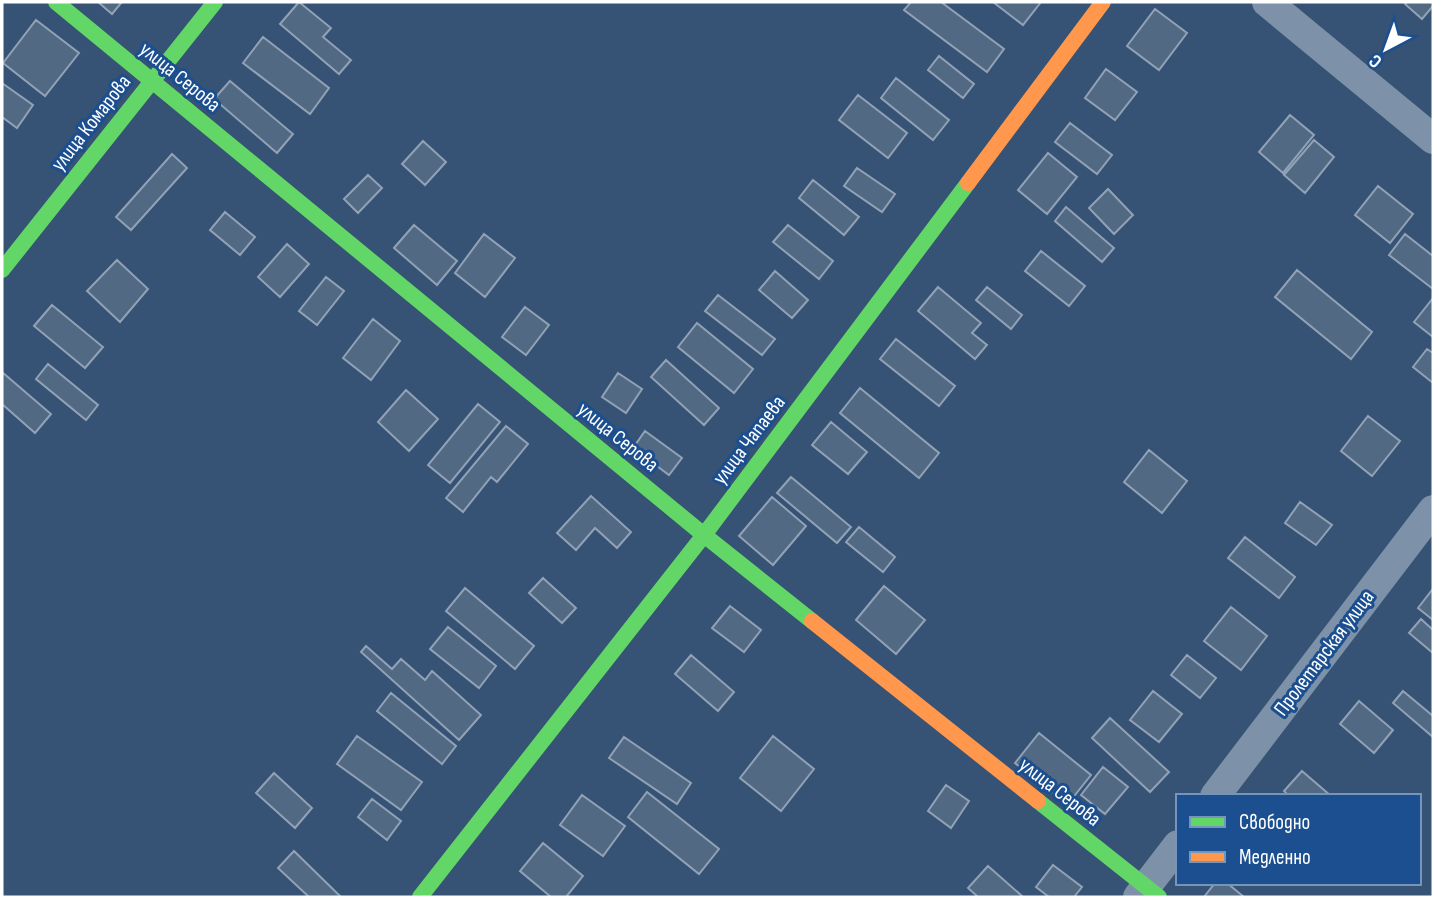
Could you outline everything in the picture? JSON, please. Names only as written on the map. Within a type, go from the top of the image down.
[{"type":"street","name":"улица Серова","points":[[57,2],[704,535],[1148,894]]},
{"type":"street","name":"улица Комарова","points":[[2,270],[215,2]]},
{"type":"street","name":"улица Чапаева","points":[[420,897],[704,535],[1103,2]]},
{"type":"street","points":[[1267,2],[1433,139]]},
{"type":"street","name":"Пролетарская улица","points":[[1217,794],[1433,510]]},
{"type":"street","points":[[1148,894],[1176,848]]},
{"type":"building","points":[[98,2],[122,2],[112,14]]},
{"type":"building","points":[[299,2],[331,28],[323,37],[351,60],[339,74],[280,24]]},
{"type":"building","points":[[911,2],[941,2],[1004,49],[987,72],[904,10]]},
{"type":"building","points":[[993,2],[1041,2],[1023,25]]},
{"type":"building","points":[[1433,2],[1433,6],[1422,19],[1405,4]]},
{"type":"building","points":[[1155,9],[1187,33],[1159,70],[1127,46]]},
{"type":"building","points":[[36,20],[79,53],[45,96],[3,63]]},
{"type":"building","points":[[263,37],[329,88],[310,114],[243,63]]},
{"type":"building","points":[[939,56],[974,84],[963,98],[928,70]]},
{"type":"building","points":[[1106,69],[1137,92],[1115,120],[1085,98]]},
{"type":"building","points":[[896,78],[949,120],[933,140],[881,98]]},
{"type":"building","points":[[230,81],[293,134],[277,153],[214,99]]},
{"type":"building","points":[[2,83],[33,105],[17,128],[2,117]]},
{"type":"building","points":[[858,95],[907,133],[888,158],[839,120]]},
{"type":"building","points":[[1290,115],[1314,135],[1283,173],[1259,152]]},
{"type":"building","points":[[1070,123],[1112,155],[1097,174],[1055,142]]},
{"type":"building","points":[[1314,140],[1334,157],[1305,193],[1284,175]]},
{"type":"building","points":[[423,141],[446,162],[425,185],[402,164]]},
{"type":"building","points":[[1048,153],[1077,177],[1047,214],[1018,190]]},
{"type":"building","points":[[172,154],[187,168],[131,230],[116,217]]},
{"type":"building","points":[[857,168],[895,194],[882,212],[844,186]]},
{"type":"building","points":[[368,175],[382,188],[358,213],[344,199]]},
{"type":"building","points":[[813,180],[859,217],[844,235],[799,198]]},
{"type":"building","points":[[1378,186],[1413,214],[1390,243],[1355,215]]},
{"type":"building","points":[[1108,189],[1133,215],[1114,234],[1089,208]]},
{"type":"building","points":[[1066,207],[1114,248],[1102,262],[1055,221]]},
{"type":"building","points":[[225,212],[255,237],[240,255],[210,230]]},
{"type":"building","points":[[414,225],[457,261],[437,285],[394,248]]},
{"type":"building","points":[[788,225],[833,261],[819,279],[773,242]]},
{"type":"building","points":[[484,234],[515,258],[485,297],[455,273]]},
{"type":"building","points":[[1405,234],[1433,256],[1433,289],[1389,255]]},
{"type":"building","points":[[287,244],[309,264],[280,297],[258,277]]},
{"type":"building","points":[[1041,251],[1085,286],[1069,306],[1025,271]]},
{"type":"building","points":[[117,260],[148,289],[120,322],[87,291]]},
{"type":"building","points":[[1297,270],[1372,332],[1351,359],[1275,297]]},
{"type":"building","points":[[775,271],[808,300],[792,318],[759,290]]},
{"type":"building","points":[[326,277],[344,291],[317,325],[299,311]]},
{"type":"building","points":[[938,287],[981,323],[972,333],[987,345],[975,359],[918,311]]},
{"type":"building","points":[[987,287],[1022,315],[1011,329],[976,300]]},
{"type":"building","points":[[718,295],[775,339],[762,355],[705,311]]},
{"type":"building","points":[[1433,298],[1433,337],[1414,322]]},
{"type":"building","points":[[52,305],[103,347],[85,368],[34,326]]},
{"type":"building","points":[[525,307],[549,325],[526,355],[502,337]]},
{"type":"building","points":[[373,319],[400,341],[371,380],[343,358]]},
{"type":"building","points":[[697,323],[753,369],[734,393],[678,347]]},
{"type":"building","points":[[896,339],[955,386],[939,406],[880,359]]},
{"type":"building","points":[[1427,349],[1433,353],[1433,383],[1413,367]]},
{"type":"building","points":[[666,360],[719,408],[704,425],[651,377]]},
{"type":"building","points":[[48,364],[98,405],[86,420],[36,379]]},
{"type":"building","points":[[2,372],[51,414],[35,433],[2,404]]},
{"type":"building","points":[[618,373],[642,389],[626,413],[602,397]]},
{"type":"building","points":[[860,388],[939,453],[919,478],[840,413]]},
{"type":"building","points":[[406,390],[438,419],[409,451],[378,422]]},
{"type":"building","points":[[478,404],[500,422],[450,483],[428,465]]},
{"type":"building","points":[[1368,416],[1400,441],[1372,476],[1341,451]]},
{"type":"building","points":[[831,422],[867,452],[848,474],[812,445]]},
{"type":"building","points":[[506,426],[528,444],[497,482],[491,477],[463,512],[446,498]]},
{"type":"building","points":[[645,431],[682,458],[669,475],[633,448]]},
{"type":"building","points":[[1149,450],[1187,481],[1162,513],[1124,482]]},
{"type":"building","points":[[791,477],[851,527],[837,543],[777,493]]},
{"type":"building","points":[[591,496],[631,532],[617,548],[595,528],[576,550],[557,533]]},
{"type":"building","points":[[772,497],[806,526],[773,565],[739,536]]},
{"type":"building","points":[[1300,502],[1332,525],[1316,545],[1285,523]]},
{"type":"building","points":[[859,527],[895,557],[883,572],[846,542]]},
{"type":"building","points":[[1245,537],[1295,577],[1279,598],[1228,558]]},
{"type":"building","points":[[543,578],[576,608],[562,623],[529,593]]},
{"type":"building","points":[[884,586],[925,620],[896,654],[856,620]]},
{"type":"building","points":[[465,588],[534,646],[515,669],[446,611]]},
{"type":"building","points":[[1433,591],[1433,620],[1418,608]]},
{"type":"building","points":[[730,606],[761,630],[744,652],[712,628]]},
{"type":"building","points":[[1231,607],[1267,636],[1241,670],[1204,641]]},
{"type":"building","points":[[1421,619],[1433,630],[1433,653],[1409,633]]},
{"type":"building","points":[[448,627],[496,666],[479,688],[430,649]]},
{"type":"building","points":[[366,646],[392,669],[401,659],[425,680],[432,671],[481,715],[459,740],[361,652]]},
{"type":"building","points":[[691,655],[734,692],[718,711],[675,674]]},
{"type":"building","points":[[1187,655],[1216,678],[1200,698],[1171,675]]},
{"type":"building","points":[[1153,691],[1182,714],[1159,742],[1130,720]]},
{"type":"building","points":[[1403,691],[1433,716],[1433,737],[1393,703]]},
{"type":"building","points":[[391,693],[456,746],[442,764],[377,711]]},
{"type":"building","points":[[1359,701],[1393,730],[1374,753],[1340,724]]},
{"type":"building","points":[[1110,718],[1169,772],[1150,792],[1092,738]]},
{"type":"building","points":[[1039,733],[1091,775],[1067,805],[1015,763]]},
{"type":"building","points":[[357,736],[422,782],[401,810],[337,764]]},
{"type":"building","points":[[773,736],[814,769],[781,811],[740,778]]},
{"type":"building","points":[[624,737],[691,783],[677,804],[609,758]]},
{"type":"building","points":[[1103,767],[1128,787],[1105,814],[1081,795]]},
{"type":"building","points":[[1302,771],[1329,794],[1287,794],[1284,791]]},
{"type":"building","points":[[274,773],[312,808],[295,828],[256,793]]},
{"type":"building","points":[[946,785],[969,801],[951,828],[928,811]]},
{"type":"building","points":[[647,792],[719,849],[699,874],[628,817]]},
{"type":"building","points":[[582,795],[625,826],[603,856],[560,825]]},
{"type":"building","points":[[372,799],[401,821],[387,840],[358,817]]},
{"type":"building","points":[[543,843],[583,876],[566,897],[551,897],[520,871]]},
{"type":"building","points":[[294,851],[341,897],[309,897],[278,868]]},
{"type":"building","points":[[1053,865],[1082,887],[1074,897],[1049,897],[1036,887]]},
{"type":"building","points":[[988,866],[1022,896],[978,897],[968,888]]},
{"type":"building","points":[[1213,885],[1229,885],[1244,897],[1204,897]]},
{"type":"traffic: fast","points":[[56,2],[812,621]]},
{"type":"traffic: fast","points":[[2,270],[215,2]]},
{"type":"traffic: fast","points":[[420,897],[704,535],[968,183]]},
{"type":"traffic: fast","points":[[1038,801],[1159,897]]},
{"type":"traffic: slow","points":[[968,183],[1103,2]]},
{"type":"traffic: slow","points":[[812,621],[1038,801]]}]
